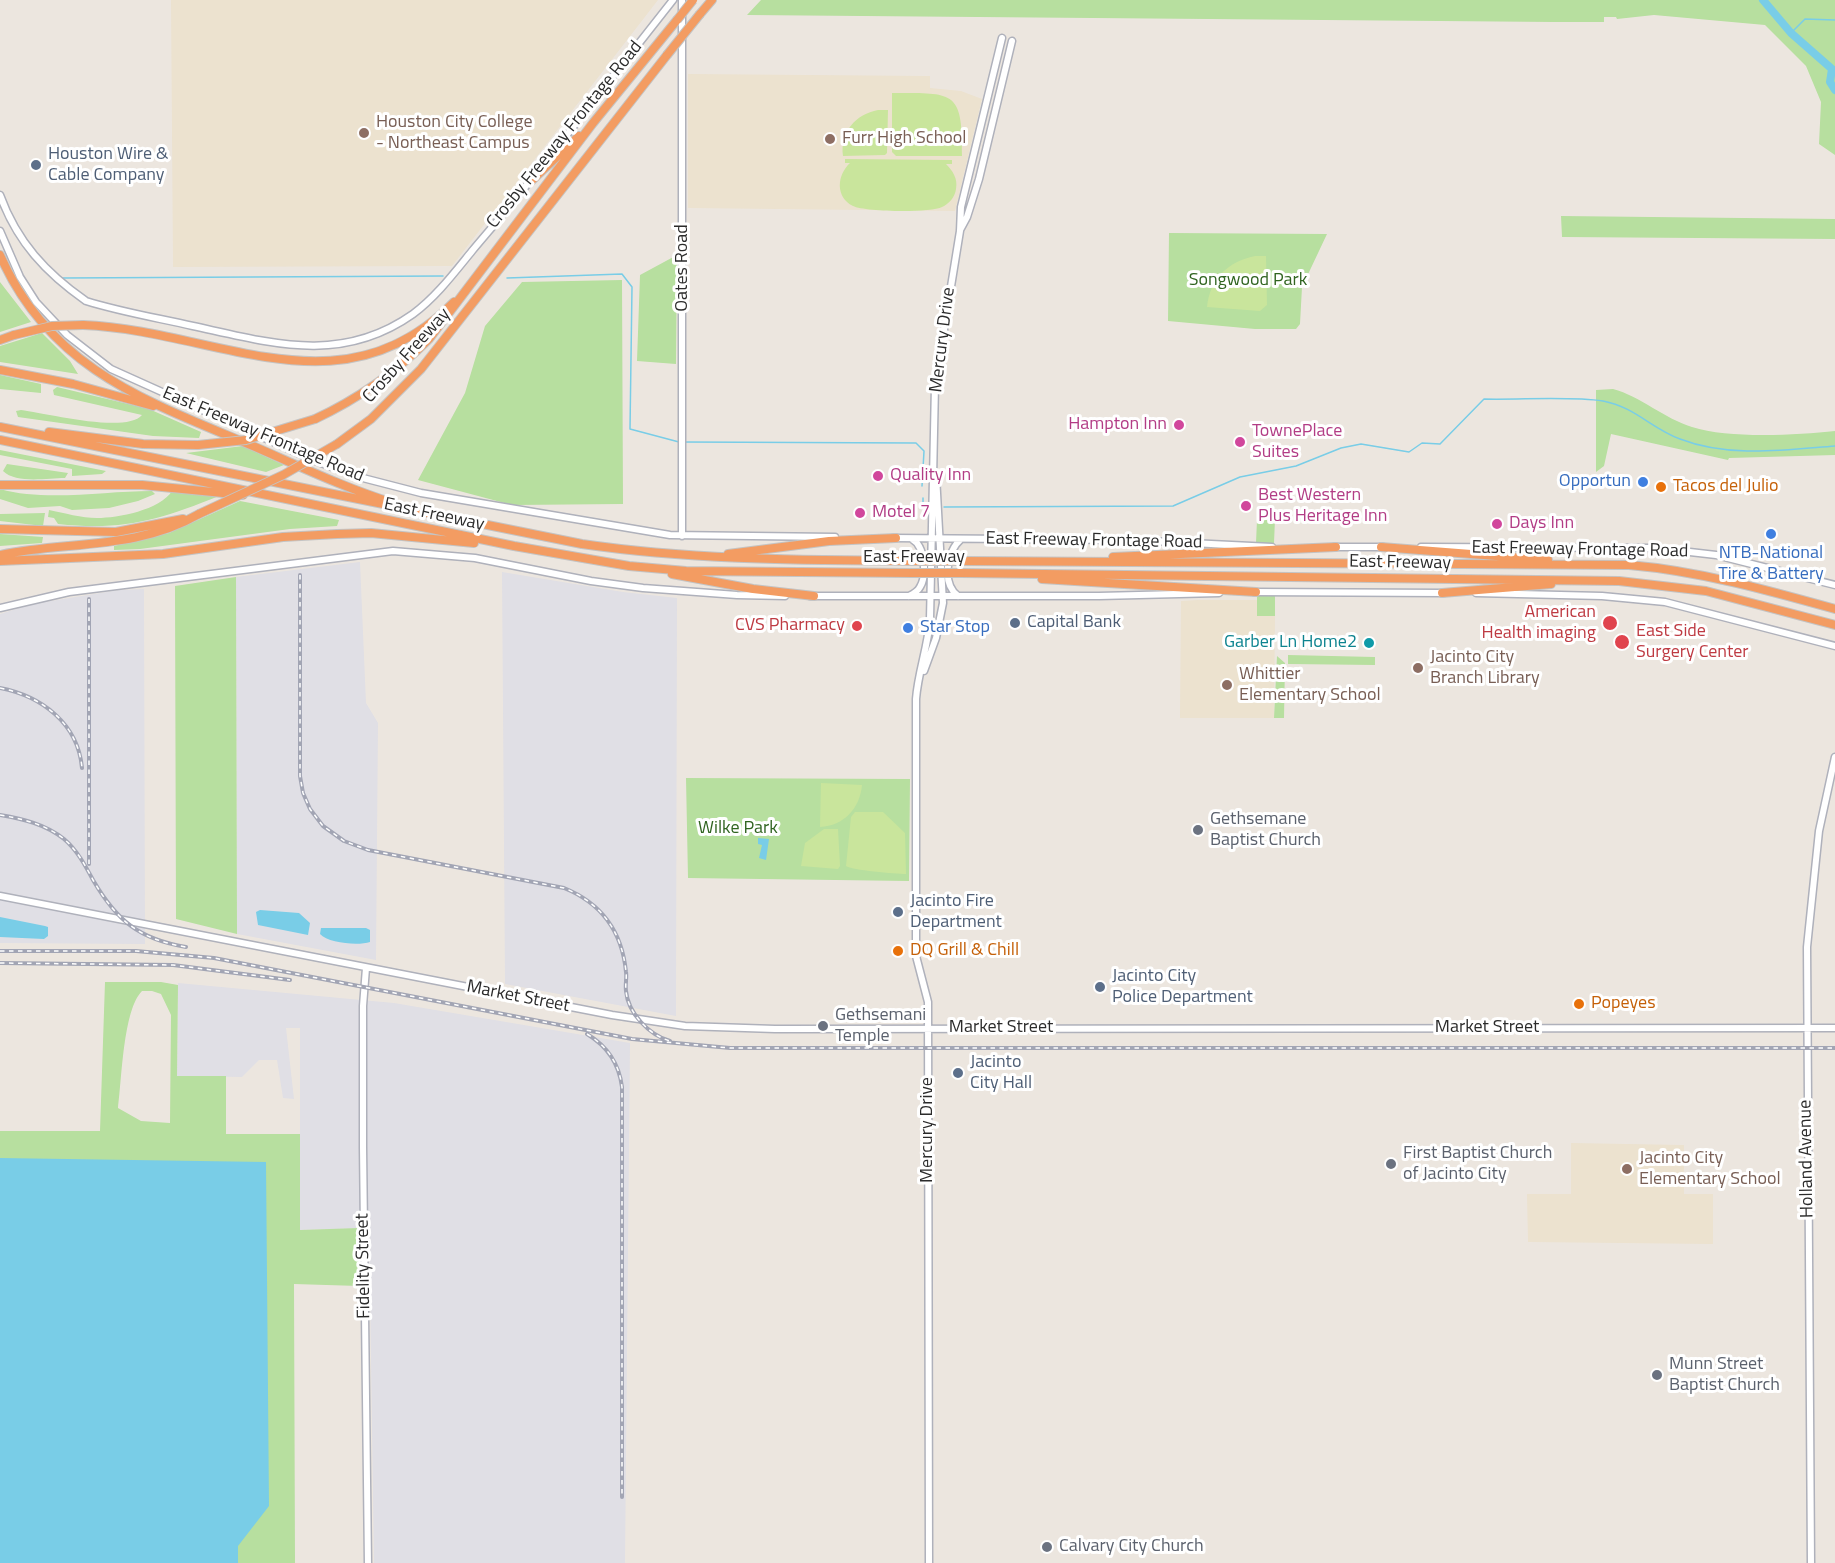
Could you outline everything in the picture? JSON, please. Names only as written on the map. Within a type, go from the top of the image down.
[{"type":"highway","name":"Crosby Freeway","points":[[0,427],[143,444],[198,445],[254,438],[315,419],[361,396],[401,365],[429,339],[480,275],[593,123],[693,0]]},
{"type":"highway","name":"Crosby Freeway","points":[[0,529],[116,532],[179,523],[284,475],[337,444],[371,418],[421,369],[712,0]]},
{"type":"highway","points":[[531,181],[593,123]]},
{"type":"highway","points":[[0,255],[26,304],[66,349],[107,379],[177,413],[373,496],[452,519]]},
{"type":"highway","points":[[0,340],[52,326],[83,325],[134,329],[272,358],[329,362],[372,353],[407,339],[431,322],[480,275]]},
{"type":"highway","points":[[0,370],[74,384],[177,413]]},
{"type":"highway","name":"East Freeway","points":[[0,427],[582,544],[686,556],[914,561],[1604,565],[1688,572],[1835,609]]},
{"type":"highway","name":"East Freeway","points":[[0,440],[514,546],[629,566],[756,572],[1598,581],[1656,584],[1706,591],[1835,625]]},
{"type":"highway","points":[[0,485],[15,487],[163,486],[289,500]]},
{"type":"highway","points":[[0,555],[117,543],[179,523]]},
{"type":"highway","points":[[0,561],[164,554],[283,537],[337,534],[400,535],[514,546]]},
{"type":"highway","points":[[686,556],[754,552],[829,541],[896,538]]},
{"type":"highway","points":[[1035,562],[1336,547]]},
{"type":"highway","points":[[1381,547],[1604,565]]},
{"type":"highway","points":[[629,566],[753,589],[814,596]]},
{"type":"highway","points":[[981,574],[1256,592]]},
{"type":"highway","points":[[1442,593],[1598,581]]},
{"type":"main road","name":"Crosby Freeway Frontage Road","points":[[0,195],[15,229],[34,256],[63,284],[86,301],[254,339],[307,348],[346,344],[395,326],[414,314],[441,289],[531,181],[673,0]]},
{"type":"main road","name":"Oates Road","points":[[682,0],[682,536]]},
{"type":"main road","name":"Mercury Drive","points":[[929,1563],[928,994],[919,974],[916,956],[917,678],[929,633],[935,385],[960,231],[961,207],[1002,38]]},
{"type":"main road","name":"Mercury Drive","points":[[960,231],[968,217],[979,179],[1012,41]]},
{"type":"main road","name":"East Freeway Frontage Road","points":[[0,231],[21,278],[36,302],[67,335],[111,369],[314,460],[359,477],[421,493],[682,536],[1130,540],[1336,547],[1655,548],[1716,555],[1835,585]]},
{"type":"main road","name":"Mercury Drive","points":[[916,699],[936,638],[943,596],[934,450]]},
{"type":"main road","points":[[908,596],[921,585],[923,552],[920,545],[909,538]]},
{"type":"main road","points":[[959,596],[950,583],[949,559],[952,548],[962,538]]},
{"type":"main road","points":[[0,608],[69,592],[393,551],[475,558],[591,581],[643,588],[737,595],[1100,596],[1256,592],[1602,596],[1665,602],[1835,646]]},
{"type":"main road","name":"Holland Avenue","points":[[1811,1563],[1806,947],[1811,887],[1824,805],[1835,757]]},
{"type":"main road","name":"Market Street","points":[[0,896],[366,968],[685,1026],[775,1029],[928,1027],[1835,1028]]},
{"type":"main road","name":"Fidelity Street","points":[[366,968],[363,1006],[363,1132],[368,1563]]},
{"type":"shaded area","name":"Houston City College - Northeast Campus","points":[[171,0],[658,0],[452,266],[173,267]]},
{"type":"shaded area","name":"Furr High School","points":[[688,74],[930,76],[930,88],[961,91],[982,99],[955,211],[688,208]]},
{"type":"shaded area","points":[[360,562],[366,703],[378,723],[376,960],[237,934],[236,577]]},
{"type":"shaded area","points":[[502,572],[623,592],[677,598],[676,1016],[505,984]]},
{"type":"shaded area","points":[[144,589],[145,944],[0,943],[0,614],[32,604],[119,590]]},
{"type":"shaded area","name":"Whittier Elementary School","points":[[1257,600],[1257,616],[1275,616],[1274,718],[1180,718],[1181,601]]},
{"type":"shaded area","points":[[178,983],[394,1003],[630,1043],[625,1563],[374,1563],[369,1228],[300,1230],[300,1028],[286,1028],[294,1099],[283,1098],[277,1060],[259,1060],[242,1077],[177,1076]]},
{"type":"shaded area","name":"Jacinto City Elementary School","points":[[1571,1143],[1684,1145],[1684,1194],[1713,1194],[1713,1244],[1528,1242],[1527,1194],[1571,1194]]},
{"type":"green space","points":[[761,0],[1835,0],[1835,155],[1819,144],[1821,102],[1806,66],[1765,25],[1654,15],[1617,19],[1616,17],[1604,17],[1604,22],[1554,22],[747,15]]},
{"type":"green space","points":[[892,93],[929,94],[951,100],[957,107],[960,118],[962,156],[896,156],[892,152]]},
{"type":"green space","points":[[878,110],[888,110],[887,153],[885,155],[843,156],[844,139],[851,126],[856,120]]},
{"type":"green space","points":[[845,159],[952,160],[952,164],[946,164],[956,179],[955,192],[947,204],[936,209],[884,211],[853,206],[847,202],[841,192],[840,180],[850,163],[845,163]]},
{"type":"green space","points":[[1561,216],[1835,219],[1835,239],[1562,237]]},
{"type":"green space","name":"Songwood Park","points":[[1169,233],[1327,234],[1302,287],[1300,324],[1296,329],[1255,329],[1168,321]]},
{"type":"green space","points":[[677,255],[676,364],[637,361],[640,275]]},
{"type":"green space","points":[[1255,256],[1266,256],[1267,305],[1260,311],[1207,307],[1212,288],[1222,273],[1228,267]]},
{"type":"green space","points":[[622,280],[623,504],[512,505],[418,480],[465,393],[485,326],[522,282]]},
{"type":"green space","points":[[0,282],[31,322],[0,332]]},
{"type":"green space","points":[[42,333],[70,361],[78,374],[0,362],[0,346]]},
{"type":"green space","points":[[0,375],[41,384],[41,393],[0,389]]},
{"type":"green space","points":[[57,387],[149,409],[201,432],[199,438],[153,436],[18,417],[16,411],[21,410],[85,421],[120,423],[142,415],[54,395],[53,390]]},
{"type":"green space","points":[[1613,389],[1633,397],[1672,419],[1707,431],[1763,435],[1835,431],[1835,455],[1729,458],[1728,460],[1611,434],[1604,466],[1596,472],[1596,390]]},
{"type":"green space","points":[[243,446],[284,465],[266,472],[186,453]]},
{"type":"green space","points":[[0,450],[106,471],[102,474],[72,476],[72,469],[0,455]]},
{"type":"green space","points":[[7,464],[68,473],[65,478],[16,478],[3,471]]},
{"type":"green space","points":[[0,489],[36,495],[134,491],[152,491],[155,494],[109,508],[72,510],[60,506],[28,508],[0,499]]},
{"type":"green space","points":[[172,491],[219,496],[159,517],[122,525],[58,524],[54,518],[48,517],[49,510],[91,518],[106,518],[138,512],[158,503]]},
{"type":"green space","points":[[240,501],[339,520],[337,526],[290,529],[140,549],[114,550],[114,546],[169,533]]},
{"type":"green space","points":[[45,513],[43,526],[0,521],[0,514]]},
{"type":"green space","points":[[1275,519],[1274,543],[1256,543],[1257,520]]},
{"type":"green space","points":[[0,534],[43,537],[42,543],[0,546]]},
{"type":"green space","points":[[236,577],[237,934],[176,919],[175,586]]},
{"type":"green space","points":[[1257,595],[1275,595],[1275,616],[1257,616]]},
{"type":"green space","points":[[1288,655],[1375,657],[1375,665],[1288,664]]},
{"type":"green space","points":[[1277,656],[1285,663],[1284,718],[1274,718]]},
{"type":"green space","name":"Wilke Park","points":[[686,778],[910,779],[909,881],[688,878]]},
{"type":"green space","points":[[821,783],[862,785],[858,801],[849,814],[836,823],[820,827]]},
{"type":"green space","points":[[855,812],[883,812],[905,833],[906,874],[884,873],[846,866],[851,817]]},
{"type":"green space","points":[[824,829],[838,829],[840,866],[838,869],[801,866],[805,843]]},
{"type":"green space","points":[[105,982],[161,982],[178,985],[177,1076],[226,1076],[226,1134],[300,1134],[300,1230],[359,1228],[359,1286],[294,1284],[295,1563],[0,1563],[0,1131],[100,1131]],"holes":[[[142,991],[161,994],[171,1015],[170,1123],[141,1121],[118,1108],[124,1046],[131,1013]]]},
{"type":"water","points":[[758,838],[769,839],[766,860],[759,858],[762,845],[758,844]]},
{"type":"water","points":[[260,910],[299,913],[310,923],[308,935],[258,925],[256,912]]},
{"type":"water","points":[[0,917],[48,927],[48,936],[44,939],[0,937]]},
{"type":"water","points":[[321,928],[366,928],[370,930],[370,942],[358,944],[336,942],[320,934]]},
{"type":"water","points":[[0,1158],[266,1162],[269,1506],[238,1546],[238,1563],[0,1563]]},
{"type":"waterway","points":[[1763,0],[1791,33],[1832,69],[1830,82],[1835,90]]},
{"type":"waterway","points":[[1791,33],[1805,19],[1835,20]]},
{"type":"waterway","points":[[507,278],[622,274],[632,287],[630,429],[679,442]]},
{"type":"waterway","points":[[63,278],[443,276]]},
{"type":"waterway","points":[[944,507],[1173,506],[1240,477],[1296,466],[1341,448],[1361,444],[1409,452],[1422,443],[1440,444],[1484,399],[1560,398],[1603,401],[1625,408],[1670,435],[1718,449],[1757,451],[1835,446]]},
{"type":"waterway","points":[[683,442],[916,443],[924,451],[922,486]]},
{"type":"waterway","points":[[923,498],[923,507],[928,507]]},
{"type":"railway","points":[[300,575],[300,776],[303,793],[310,809],[323,826],[344,841],[368,850],[564,888],[577,894],[599,910],[614,931],[624,957],[628,999],[635,1015],[655,1034],[670,1041]]},
{"type":"railway","points":[[89,599],[89,864]]},
{"type":"railway","points":[[0,688],[30,698],[55,714],[73,738],[82,768]]},
{"type":"railway","points":[[0,815],[34,823],[57,834],[69,843],[111,907],[131,926],[155,939],[186,947]]},
{"type":"railway","points":[[0,951],[136,951],[214,958],[632,1039],[730,1048],[1835,1048]]},
{"type":"railway","points":[[0,963],[173,965],[290,980]]},
{"type":"railway","points":[[587,1034],[611,1056],[618,1070],[622,1087],[622,1497]]},
{"type":"place","name":"Houston City College - Northeast Campus","points":[[364,133]]},
{"type":"place","name":"Furr High School","points":[[830,139]]},
{"type":"place","name":"Houston Wire & Cable Company","points":[[36,165]]},
{"type":"place","name":"Hampton Inn","points":[[1179,425]]},
{"type":"place","name":"TownePlace Suites","points":[[1240,442]]},
{"type":"place","name":"Quality Inn","points":[[878,476]]},
{"type":"place","name":"Opportun","points":[[1643,482]]},
{"type":"place","name":"Tacos del Julio","points":[[1661,487]]},
{"type":"place","name":"Best Western Plus Heritage Inn","points":[[1246,506]]},
{"type":"place","name":"Motel 7","points":[[860,513]]},
{"type":"place","name":"Days Inn","points":[[1497,524]]},
{"type":"place","name":"NTB-National Tire & Battery","points":[[1771,534]]},
{"type":"place","name":"Capital Bank","points":[[1015,623]]},
{"type":"place","name":"American Health imaging","points":[[1610,623]]},
{"type":"place","name":"CVS Pharmacy","points":[[857,626]]},
{"type":"place","name":"Star Stop","points":[[908,628]]},
{"type":"place","name":"East Side Surgery Center","points":[[1622,642]]},
{"type":"place","name":"Garber Ln Home2","points":[[1369,643]]},
{"type":"place","name":"Jacinto City Branch Library","points":[[1418,668]]},
{"type":"place","name":"Whittier Elementary School","points":[[1227,685]]},
{"type":"place","name":"Gethsemane Baptist Church","points":[[1198,830]]},
{"type":"place","name":"Jacinto Fire Department","points":[[898,912]]},
{"type":"place","name":"DQ Grill & Chill","points":[[898,951]]},
{"type":"place","name":"Jacinto City Police Department","points":[[1100,987]]},
{"type":"place","name":"Popeyes","points":[[1579,1004]]},
{"type":"place","name":"Gethsemani Temple","points":[[823,1026]]},
{"type":"place","name":"Jacinto City Hall","points":[[958,1073]]},
{"type":"place","name":"First Baptist Church of Jacinto City","points":[[1391,1164]]},
{"type":"place","name":"Jacinto City Elementary School","points":[[1627,1169]]},
{"type":"place","name":"Munn Street Baptist Church","points":[[1657,1375]]},
{"type":"place","name":"Calvary City Church","points":[[1047,1547]]}]
